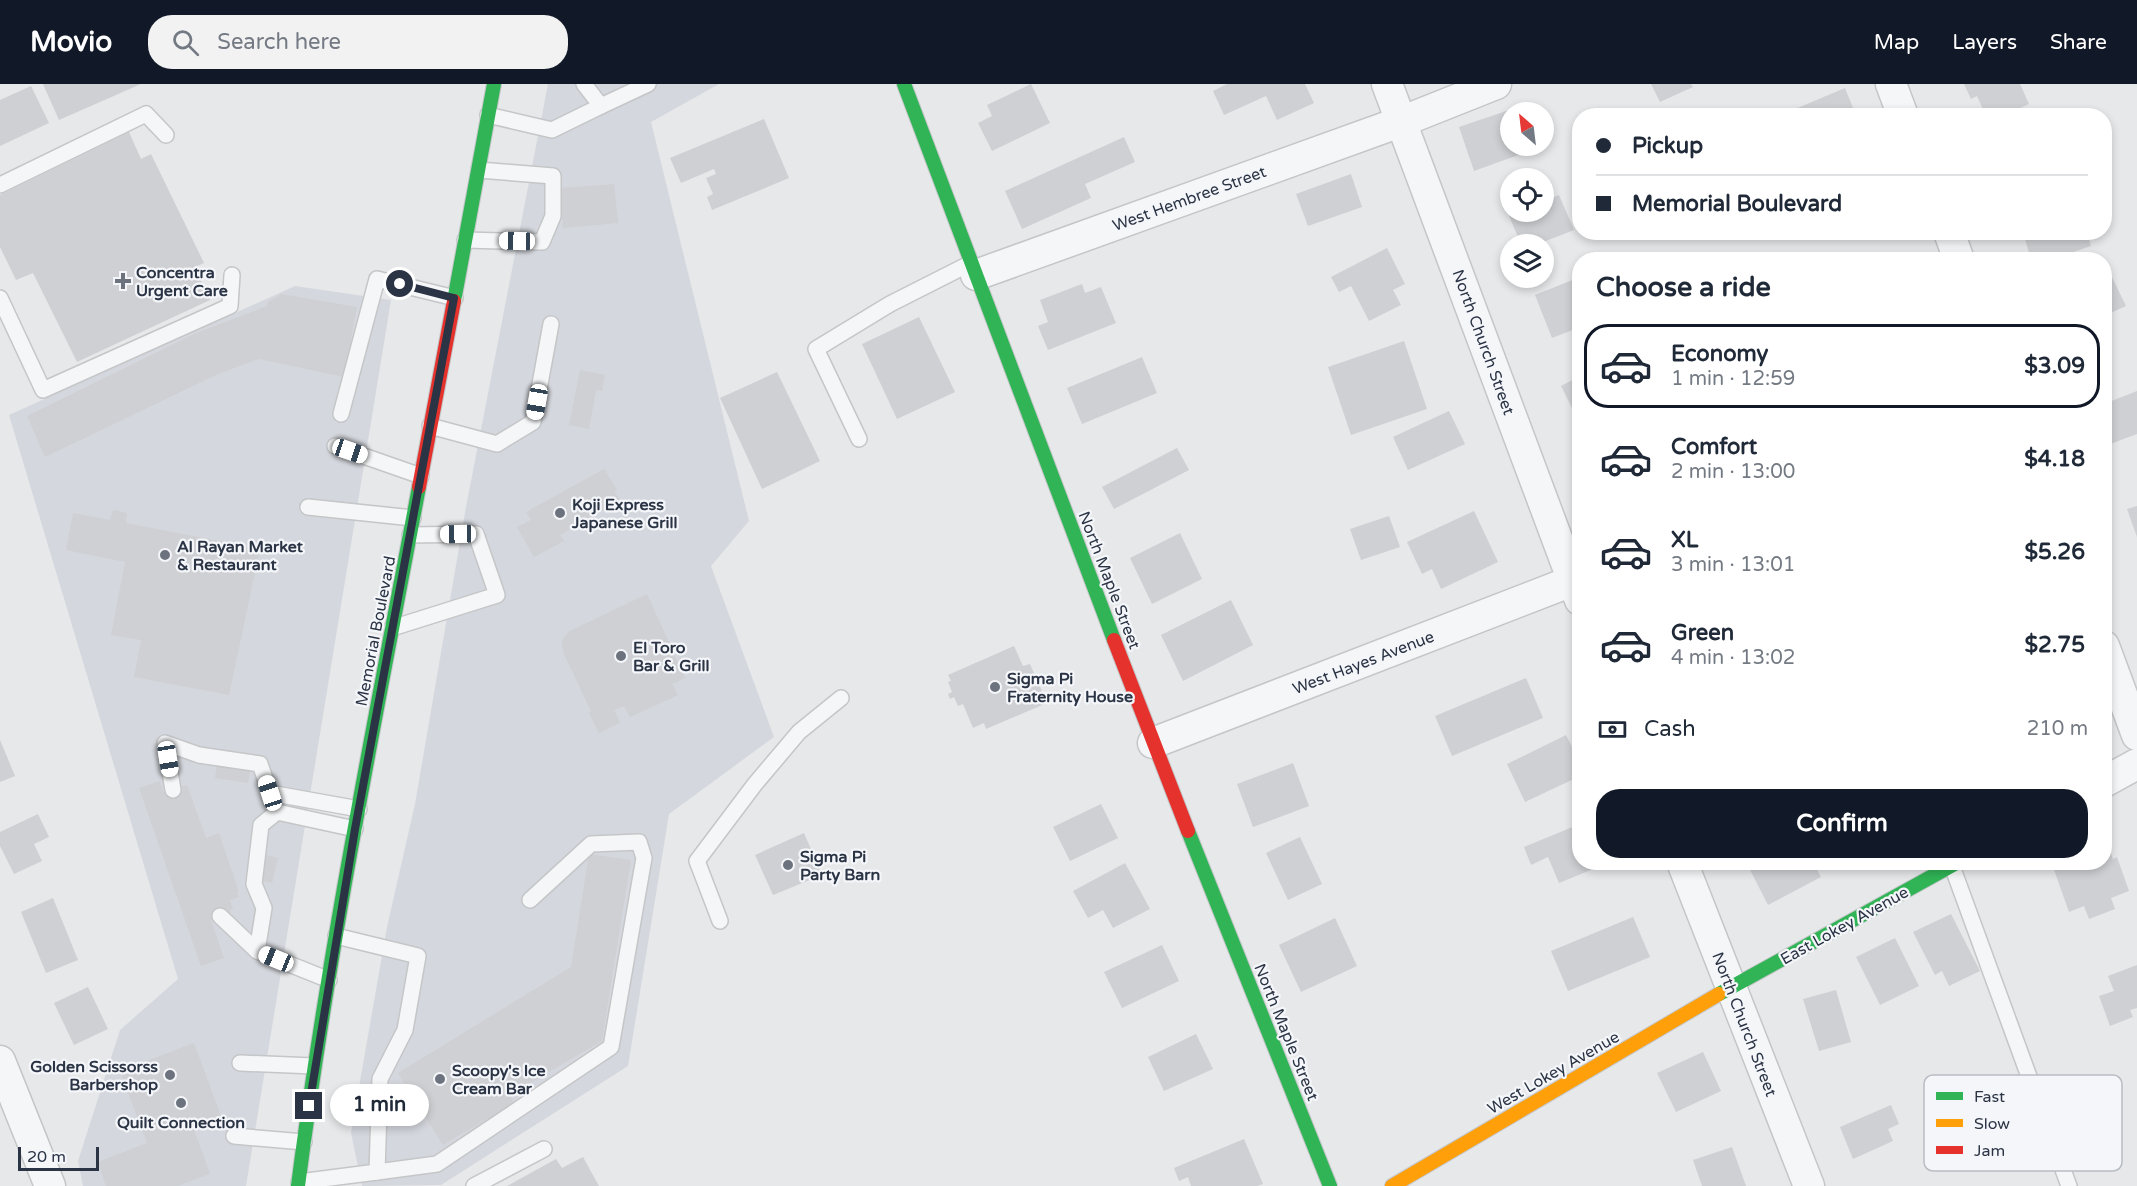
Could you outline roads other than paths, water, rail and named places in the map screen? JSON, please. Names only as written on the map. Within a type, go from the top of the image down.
[{"type":"street","name":"Memorial Boulevard","points":[[298,1184],[314,1066],[358,809],[495,84]]},
{"type":"street","name":"North Maple Street","points":[[904,84],[1153,743],[1330,1186]]},
{"type":"street","name":"North Church Street","points":[[1387,84],[1572,573]]},
{"type":"street","name":"West Hembree Street","points":[[973,269],[1402,121],[1496,84]]},
{"type":"street","points":[[1891,84],[1900,108]]},
{"type":"street","name":"West Hayes Avenue","points":[[1153,743],[1572,588]]},
{"type":"street","points":[[2112,668],[2137,735]]},
{"type":"street","points":[[2112,778],[2137,765]]},
{"type":"street","name":"North Church Street","points":[[1685,870],[1809,1186]]},
{"type":"street","name":"East Lokey Avenue","points":[[1731,987],[1944,870]]},
{"type":"street","name":"West Lokey Avenue","points":[[1392,1186],[1731,987]]},
{"type":"street","points":[[0,1061],[50,1186]]},
{"type":"lane","points":[[584,84],[601,106]]},
{"type":"lane","points":[[488,115],[552,130],[648,84]]},
{"type":"lane","points":[[0,185],[146,114],[166,135]]},
{"type":"lane","points":[[465,240],[542,242],[553,216],[553,176],[479,170]]},
{"type":"lane","points":[[859,439],[816,349],[890,304],[973,269]]},
{"type":"lane","points":[[0,298],[43,390],[230,306],[231,275]]},
{"type":"lane","points":[[340,414],[377,279],[454,298]]},
{"type":"lane","points":[[430,426],[497,444],[533,422],[551,324]]},
{"type":"lane","points":[[334,446],[421,476]]},
{"type":"lane","points":[[308,507],[413,519]]},
{"type":"lane","points":[[392,628],[497,595],[476,534],[410,535]]},
{"type":"lane","points":[[720,921],[697,861],[755,784],[799,732],[841,698]]},
{"type":"lane","points":[[173,790],[165,743],[199,755],[260,764],[270,793],[358,809]]},
{"type":"lane","points":[[256,951],[264,908],[254,884],[261,825],[277,812],[355,829]]},
{"type":"lane","points":[[298,1184],[436,1164],[611,1047],[644,858],[639,842],[591,844],[530,900]]},
{"type":"lane","points":[[1957,870],[2030,1075]]},
{"type":"lane","points":[[220,916],[256,951],[329,980]]},
{"type":"lane","points":[[336,936],[418,956],[405,1030],[380,1079],[377,1172]]},
{"type":"lane","points":[[240,1063],[314,1066]]},
{"type":"lane","points":[[234,1136],[304,1142]]},
{"type":"lane","points":[[474,1186],[544,1149]]},
{"type":"lane","points":[[2064,1171],[2069,1186]]},
{"type":"place","name":"Concentra Urgent Care","points":[[123,281]]},
{"type":"place","name":"Koji Express Japanese Grill","points":[[560,513]]},
{"type":"place","name":"Al Rayan Market & Restaurant","points":[[165,555]]},
{"type":"place","name":"El Toro Bar & Grill","points":[[621,656]]},
{"type":"place","name":"Sigma Pi Fraternity House","points":[[995,687]]},
{"type":"place","name":"Sigma Pi Party Barn","points":[[788,865]]},
{"type":"place","name":"Golden Scissorss Barbershop","points":[[170,1075]]},
{"type":"place","name":"Scoopy's Ice Cream Bar","points":[[440,1079]]},
{"type":"place","name":"Quilt Connection","points":[[181,1103]]}]
